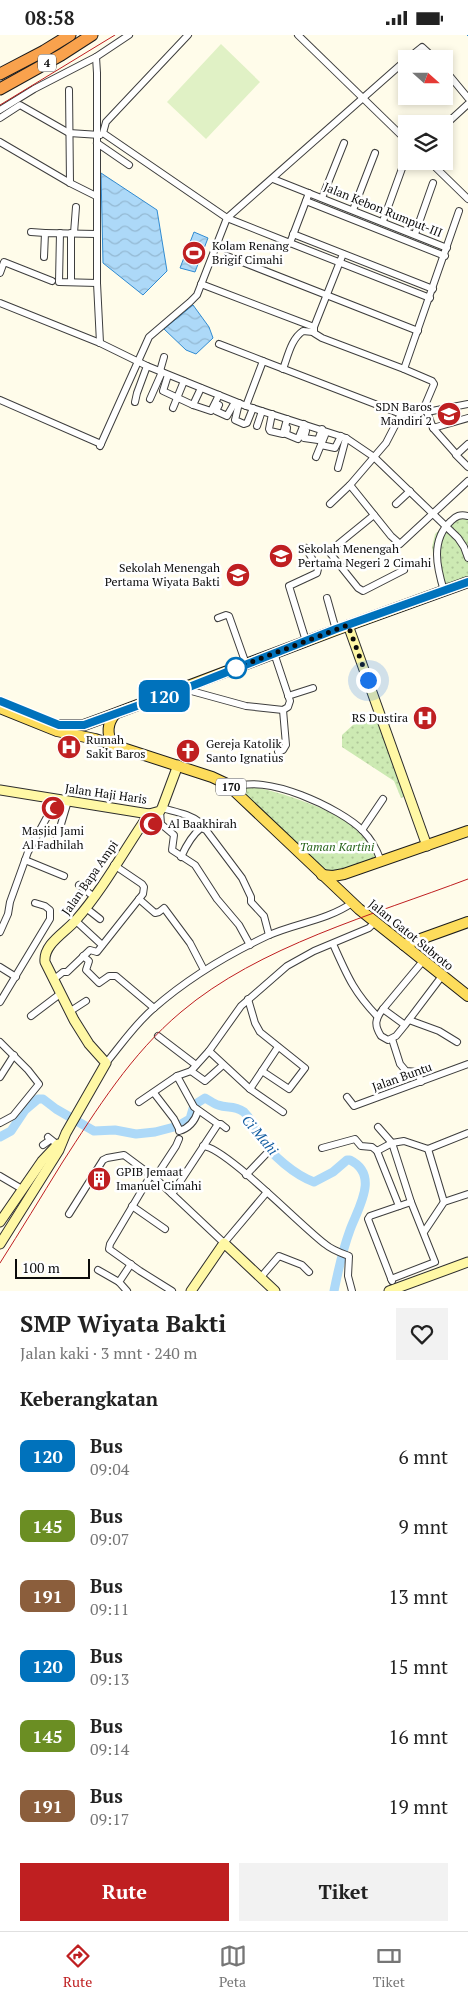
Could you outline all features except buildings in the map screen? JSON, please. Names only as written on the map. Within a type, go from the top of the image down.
[{"type":"highway","name":"4","points":[[0,74],[70,35]]},
{"type":"highway","name":"4","points":[[0,89],[61,55],[92,35]]},
{"type":"main road","points":[[112,745],[108,727],[115,714],[336,629],[468,582]]},
{"type":"main road","name":"170","points":[[1,708],[57,731],[84,731],[112,745],[212,777],[233,789],[339,891]]},
{"type":"main road","name":"170","points":[[84,731],[115,714]]},
{"type":"main road","points":[[322,875],[344,874],[468,831]]},
{"type":"main road","points":[[339,891],[339,882],[344,874]]},
{"type":"main road","name":"Jalan Gatot Subroto","points":[[339,891],[468,996]]},
{"type":"main road","points":[[404,945],[468,922]]},
{"type":"street","points":[[0,110],[42,84],[96,57],[129,35]]},
{"type":"street","points":[[99,137],[106,122],[188,35]]},
{"type":"street","points":[[298,35],[398,131]]},
{"type":"street","points":[[96,57],[99,137],[96,234],[100,343]]},
{"type":"street","points":[[0,401],[100,445],[150,337],[197,295],[227,218],[398,67]]},
{"type":"street","points":[[453,80],[468,99]]},
{"type":"street","points":[[69,91],[70,183]]},
{"type":"street","points":[[453,118],[468,104]]},
{"type":"street","points":[[0,118],[20,105],[69,133],[99,137],[227,218],[430,298]]},
{"type":"street","points":[[99,137],[129,165]]},
{"type":"street","points":[[0,142],[96,196]]},
{"type":"street","points":[[322,199],[344,143]]},
{"type":"street","points":[[353,210],[375,153]]},
{"type":"street","points":[[383,221],[401,170]]},
{"type":"street","points":[[438,170],[468,199]]},
{"type":"street","name":"Jalan Kebon Rumput-III","points":[[273,179],[383,221],[447,248],[404,369]]},
{"type":"street","points":[[415,234],[433,183]]},
{"type":"street","points":[[290,243],[309,193]]},
{"type":"street","points":[[306,201],[444,255]]},
{"type":"street","points":[[72,282],[72,233],[76,207]]},
{"type":"street","points":[[447,248],[460,211]]},
{"type":"street","points":[[31,232],[96,234]]},
{"type":"street","points":[[44,257],[45,233]]},
{"type":"street","points":[[60,233],[59,282],[97,283]]},
{"type":"street","points":[[293,234],[433,289]]},
{"type":"street","points":[[313,330],[343,254]]},
{"type":"street","points":[[227,255],[418,331]]},
{"type":"street","points":[[0,273],[2,261],[52,281]]},
{"type":"street","points":[[202,283],[313,330],[322,339],[404,369],[433,382],[425,411],[433,428],[468,467]]},
{"type":"street","points":[[0,303],[100,343],[147,366],[237,403],[344,437],[374,457],[433,513],[464,547],[468,558]]},
{"type":"street","points":[[283,369],[298,334],[303,331],[313,330]]},
{"type":"street","points":[[219,344],[401,414],[416,417],[425,411],[468,404]]},
{"type":"street","points":[[164,357],[162,390],[193,405],[211,411],[221,396]]},
{"type":"street","points":[[237,403],[235,420],[244,424],[247,423],[263,361]]},
{"type":"street","points":[[135,402],[147,366]]},
{"type":"street","points":[[150,399],[163,373]]},
{"type":"street","points":[[173,408],[184,381]]},
{"type":"street","points":[[193,405],[201,388]]},
{"type":"street","points":[[221,396],[216,411],[226,416],[237,403]]},
{"type":"street","points":[[257,426],[262,411]]},
{"type":"street","points":[[272,414],[270,431],[283,434],[288,419]]},
{"type":"street","points":[[330,503],[350,485],[386,443],[401,414]]},
{"type":"street","points":[[288,419],[286,435],[296,438],[300,437],[306,425]]},
{"type":"street","points":[[433,428],[468,419]]},
{"type":"street","points":[[306,425],[304,438],[317,441],[324,430]]},
{"type":"street","points":[[316,457],[324,430]]},
{"type":"street","points":[[321,445],[335,447],[344,437]]},
{"type":"street","points":[[338,468],[344,437]]},
{"type":"street","points":[[456,454],[468,444]]},
{"type":"street","points":[[350,485],[400,543],[468,481]]},
{"type":"street","points":[[396,504],[410,491]]},
{"type":"street","points":[[374,515],[331,550],[330,553],[358,588],[363,591],[404,570]]},
{"type":"street","points":[[444,591],[439,574],[436,549],[438,542],[446,526],[459,515],[468,516]]},
{"type":"street","points":[[306,548],[318,572],[290,585],[306,641]]},
{"type":"street","points":[[327,598],[336,629]]},
{"type":"street","points":[[218,618],[226,615],[229,616],[246,664]]},
{"type":"street","points":[[348,625],[427,846]]},
{"type":"street","points":[[184,689],[246,706],[283,710],[288,707],[288,696],[274,653]]},
{"type":"street","points":[[288,696],[313,688]]},
{"type":"street","points":[[278,752],[283,750],[286,745],[283,710]]},
{"type":"street","name":"Jalan Haji Haris","points":[[0,790],[149,814],[161,810],[178,765]]},
{"type":"street","points":[[233,789],[239,785],[250,784],[280,789],[324,806],[362,830],[370,839],[381,861]]},
{"type":"street","points":[[0,932],[8,914],[10,902],[32,842],[46,817],[50,798]]},
{"type":"street","points":[[362,830],[383,799]]},
{"type":"street","points":[[56,841],[68,801]]},
{"type":"street","points":[[181,857],[188,843],[201,828],[201,823],[182,813],[161,810],[161,824],[174,835],[175,841],[171,849],[181,857],[194,865],[217,899],[239,925],[250,945]]},
{"type":"street","name":"Jalan Bapa Ampi","points":[[106,1063],[89,1044],[69,1012],[45,962],[45,955],[55,940],[76,921],[86,908],[149,814]]},
{"type":"street","points":[[201,828],[206,830],[242,878],[251,902],[264,916],[269,935]]},
{"type":"street","points":[[25,860],[64,876]]},
{"type":"street","points":[[53,980],[63,972],[67,972],[90,950],[97,952],[144,891],[142,884],[114,865]]},
{"type":"street","points":[[79,885],[94,897]]},
{"type":"street","points":[[139,899],[155,913],[164,908],[190,943],[204,970]]},
{"type":"street","points":[[0,1002],[50,919],[50,909],[35,903]]},
{"type":"street","points":[[0,1244],[59,1150],[68,1129],[106,1063],[139,1022],[154,1008],[204,970],[269,935],[332,915],[352,903]]},
{"type":"street","points":[[86,908],[100,919]]},
{"type":"street","points":[[76,921],[102,945]]},
{"type":"street","points":[[139,1102],[177,1075],[190,1071],[209,1051],[231,1019],[248,999],[287,966],[314,951],[368,928],[375,922]]},
{"type":"street","points":[[333,943],[350,983],[360,998],[377,1016]]},
{"type":"street","points":[[83,956],[90,961],[86,970],[99,983],[109,976],[116,976],[154,1008]]},
{"type":"street","points":[[423,961],[377,1016],[376,1026],[384,1039],[392,1039],[442,976]]},
{"type":"street","points":[[0,967],[16,977]]},
{"type":"street","points":[[31,1015],[60,994]]},
{"type":"street","points":[[248,999],[258,1028],[278,1047],[306,1068],[289,1089],[262,1071]]},
{"type":"street","points":[[69,1012],[86,1001]]},
{"type":"street","points":[[383,1009],[407,1022],[439,1031],[457,1043]]},
{"type":"street","points":[[158,1036],[196,1065]]},
{"type":"street","points":[[392,1039],[400,1064],[406,1071],[418,1072],[422,1082]]},
{"type":"street","points":[[0,1042],[35,1076],[39,1086],[13,1116],[0,1123]]},
{"type":"street","points":[[250,1089],[278,1047]]},
{"type":"street","points":[[209,1051],[250,1089],[283,1112]]},
{"type":"street","points":[[0,1077],[14,1055]]},
{"type":"street","points":[[190,1071],[205,1081],[223,1065]]},
{"type":"street","name":"Jalan Buntu","points":[[347,1097],[354,1106],[468,1065]]},
{"type":"street","points":[[177,1075],[191,1103],[197,1110],[226,1128]]},
{"type":"street","points":[[154,1093],[174,1119],[179,1130],[194,1123],[197,1110]]},
{"type":"street","points":[[172,1194],[218,1124]]},
{"type":"street","points":[[378,1127],[392,1143],[411,1202],[435,1263],[391,1279]]},
{"type":"street","points":[[43,1145],[68,1129]]},
{"type":"street","points":[[378,1151],[392,1143],[404,1141],[428,1149],[468,1133]]},
{"type":"street","points":[[172,1291],[130,1265],[109,1249],[109,1247],[132,1206],[176,1147],[179,1139]]},
{"type":"street","points":[[322,1148],[355,1139],[361,1146],[372,1147],[378,1151],[399,1206]]},
{"type":"street","points":[[0,1221],[42,1161],[52,1141]]},
{"type":"street","points":[[203,1146],[215,1150],[267,1192],[325,1244],[350,1257],[348,1276],[352,1291]]},
{"type":"street","points":[[428,1149],[444,1202]]},
{"type":"street","points":[[246,1175],[268,1153]]},
{"type":"street","points":[[69,1215],[104,1159],[126,1155],[172,1194],[276,1291]]},
{"type":"street","points":[[0,1176],[22,1189]]},
{"type":"street","points":[[191,1291],[224,1243],[267,1192]]},
{"type":"street","points":[[424,1232],[444,1202],[468,1194]]},
{"type":"street","points":[[411,1202],[370,1216],[368,1219],[391,1279],[392,1290],[468,1262]]},
{"type":"street","points":[[132,1206],[165,1229]]},
{"type":"street","points":[[261,1277],[279,1256],[302,1265],[310,1272]]},
{"type":"street","points":[[119,1282],[130,1265]]},
{"type":"street","points":[[98,1270],[119,1282],[127,1291]]},
{"type":"green space","points":[[221,44],[260,82],[206,139],[167,102]]},
{"type":"green space","points":[[458,514],[468,519],[468,580],[439,591],[432,547],[435,534]]},
{"type":"green space","points":[[377,712],[408,795],[401,798],[394,781],[342,747],[342,735],[354,724]]},
{"type":"green space","name":"Taman Kartini","points":[[249,786],[296,798],[332,813],[361,831],[370,841],[377,859],[332,874],[321,869],[237,789]]},
{"type":"water","points":[[101,173],[157,210],[167,271],[143,295],[103,263]]},
{"type":"water","name":"Kolam Renang Brigif Cimahi","points":[[194,232],[208,238],[195,272],[180,268]]},
{"type":"water","points":[[193,305],[209,327],[213,338],[196,354],[186,350],[164,329]]},
{"type":"waterway","name":"Ci Mahi","points":[[0,1137],[11,1131],[25,1110],[38,1099],[43,1099],[56,1109],[94,1131],[115,1130],[136,1134],[155,1132],[178,1126],[190,1119],[194,1105],[205,1098],[216,1104],[237,1108],[244,1112],[265,1144],[277,1158],[299,1175],[314,1182],[333,1172],[347,1160],[350,1160],[359,1166],[364,1174],[364,1192],[345,1245],[334,1291]]},
{"type":"railway","points":[[0,105],[115,35]]},
{"type":"railway","points":[[0,1263],[62,1163],[116,1083],[146,1046],[181,1012],[245,968],[281,950],[356,919],[468,879]]},
{"type":"bus line","name":"120","points":[[0,701],[52,723],[66,726],[84,725],[184,689],[336,629],[468,582]]},
{"type":"place","name":"Kolam Renang Brigif Cimahi","points":[[194,253]]},
{"type":"place","name":"SDN Baros Mandiri 2","points":[[449,414]]},
{"type":"place","name":"Sekolah Menengah Pertama Negeri 2 Cimahi","points":[[281,556]]},
{"type":"place","name":"Sekolah Menengah Pertama Wiyata Bakti","points":[[238,575]]},
{"type":"place","name":"RS Dustira","points":[[425,718]]},
{"type":"place","name":"Rumah Sakit Baros","points":[[69,747]]},
{"type":"place","name":"Gereja Katolik Santo Ignatius","points":[[188,751]]},
{"type":"place","name":"Masjid Jami Al Fadhilah","points":[[53,808]]},
{"type":"place","name":"Al Baakhirah","points":[[151,824]]},
{"type":"place","name":"GPIB Jemaat Imanuel Cimahi","points":[[99,1179]]},
{"type":"route","points":[[236,668],[348,625],[368,680]]}]
